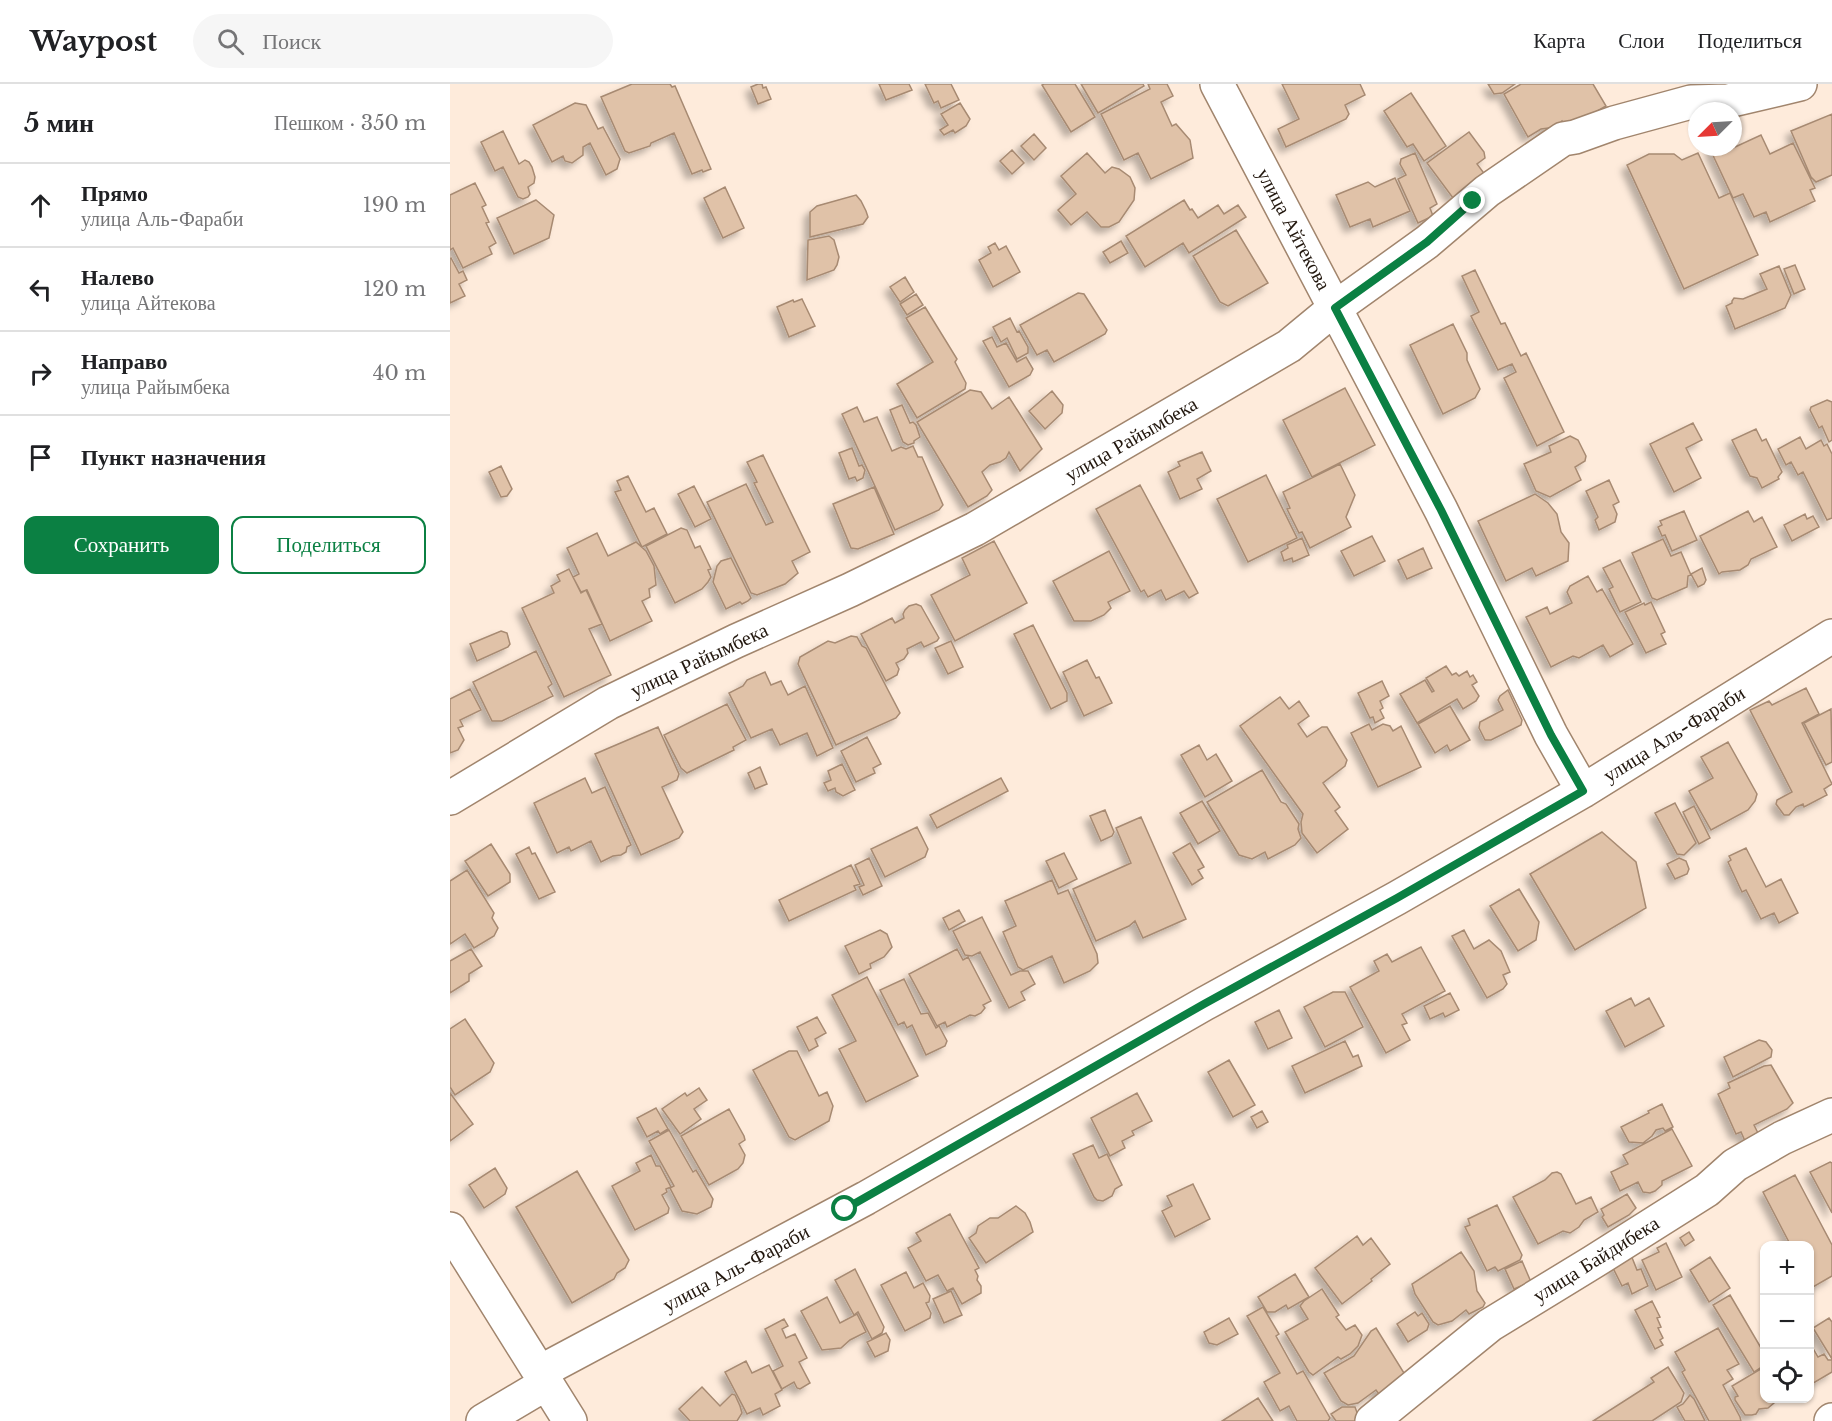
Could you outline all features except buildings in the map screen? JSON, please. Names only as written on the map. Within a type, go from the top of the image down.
[{"type":"street","name":"улица Айтекова","points":[[1217,84],[1441,510],[1551,735],[1583,791]]},
{"type":"street","name":"улица Райымбека","points":[[450,798],[608,703],[975,529],[1289,346],[1335,308],[1427,242],[1486,191],[1563,139],[1691,102],[1728,101],[1800,84]]},
{"type":"street","name":"улица Аль-Фараби","points":[[483,1421],[544,1378],[1583,791],[1832,636]]},
{"type":"street","name":"улица Байдибека","points":[[1371,1421],[1490,1325],[1707,1190],[1735,1165],[1782,1138],[1832,1115]]},
{"type":"street","points":[[450,1229],[570,1421]]},
{"type":"route","points":[[845,1209],[1583,791],[1551,735],[1441,510],[1335,308],[1427,242],[1473,201]]}]
